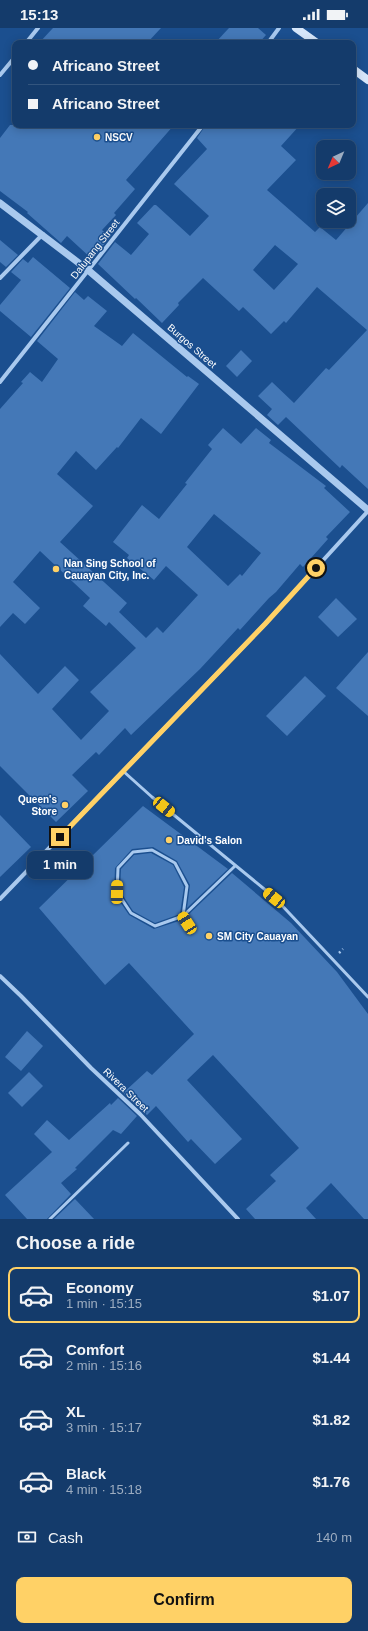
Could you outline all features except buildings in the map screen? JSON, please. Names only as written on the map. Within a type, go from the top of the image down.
[{"type":"main road","points":[[296,28],[313,40]]},
{"type":"main road","points":[[356,71],[368,80]]},
{"type":"street","points":[[28,40],[38,28]]},
{"type":"street","points":[[270,40],[279,28]]},
{"type":"street","points":[[0,75],[12,61]]},
{"type":"street","name":"Dalupang Street","points":[[0,382],[201,128]]},
{"type":"street","name":"Burgos Street","points":[[0,203],[43,234],[88,270],[368,510]]},
{"type":"street","points":[[0,278],[43,234]]},
{"type":"street","points":[[0,899],[265,624],[368,510]]},
{"type":"street","name":"Rivera Street","points":[[0,976],[91,1068],[140,1114],[238,1219]]},
{"type":"lane","points":[[123,771],[152,797],[274,898],[368,997]]},
{"type":"lane","points":[[192,930],[183,916],[187,886],[175,863],[152,850],[132,852],[118,868],[117,892],[131,913],[154,926],[183,916],[235,866]]},
{"type":"lane","points":[[50,1219],[128,1143]]},
{"type":"place","name":"NSCV","points":[[97,137]]},
{"type":"place","name":"Nan Sing School of Cauayan City, Inc.","points":[[56,569]]},
{"type":"place","name":"Queen's Store","points":[[65,805]]},
{"type":"place","name":"David's Salon","points":[[169,840]]},
{"type":"place","name":"SM City Cauayan","points":[[209,936]]},
{"type":"route","points":[[60,837],[265,624],[316,568]]}]
